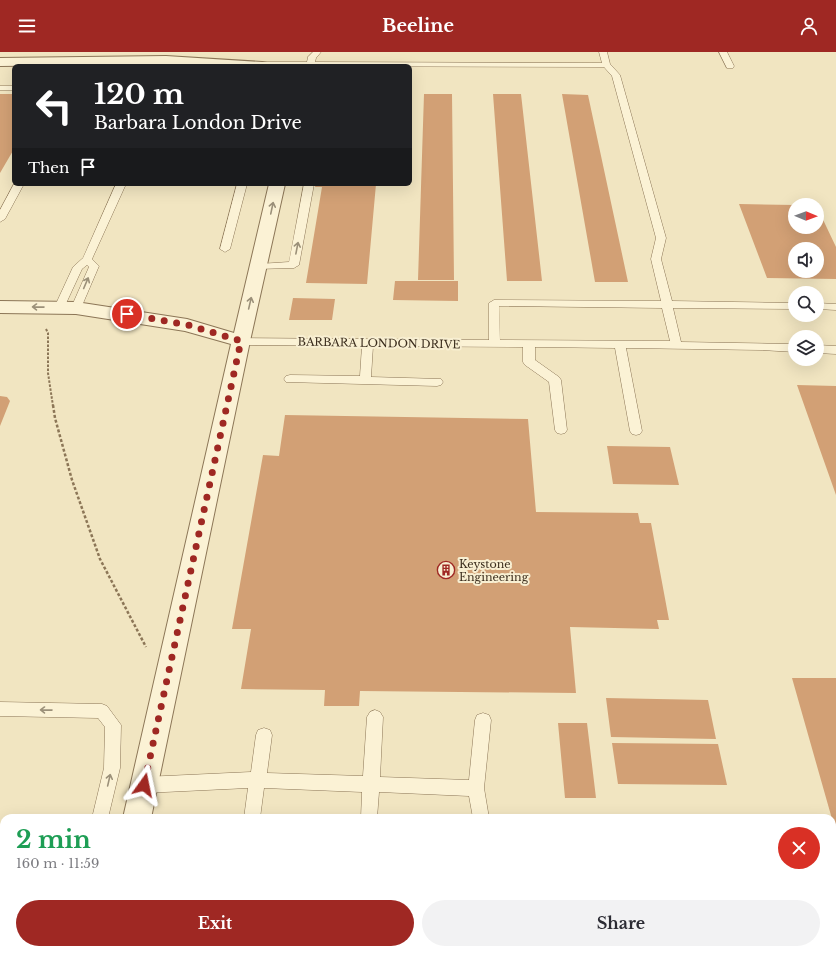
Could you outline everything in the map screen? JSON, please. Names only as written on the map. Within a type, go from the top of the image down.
[{"type":"street","points":[[0,62],[148,60],[235,64]]},
{"type":"street","points":[[0,73],[12,73]]},
{"type":"street","points":[[138,814],[241,341],[277,186]]},
{"type":"street","name":"BARBARA LONDON DRIVE","points":[[0,307],[67,308],[127,314],[188,325],[241,341]]},
{"type":"lane","points":[[310,64],[312,57],[317,52]]},
{"type":"lane","points":[[603,52],[606,65],[616,75],[661,238],[656,259],[677,346]]},
{"type":"lane","points":[[723,52],[730,66]]},
{"type":"lane","points":[[412,65],[606,65]]},
{"type":"lane","points":[[0,88],[12,88]]},
{"type":"lane","points":[[0,219],[19,186]]},
{"type":"lane","points":[[67,308],[78,267],[87,260],[120,186]]},
{"type":"lane","points":[[225,249],[241,186]]},
{"type":"lane","points":[[258,267],[294,266],[309,186]]},
{"type":"lane","points":[[67,308],[94,266],[87,260]]},
{"type":"lane","points":[[495,344],[494,303],[788,306]]},
{"type":"lane","points":[[824,306],[836,307]]},
{"type":"lane","name":"BARBARA LONDON DRIVE","points":[[241,341],[761,346],[788,348]]},
{"type":"lane","points":[[365,380],[368,343]]},
{"type":"lane","points":[[529,344],[529,362],[555,380],[561,430]]},
{"type":"lane","points":[[620,345],[636,431]]},
{"type":"lane","points":[[824,349],[836,350]]},
{"type":"lane","points":[[290,379],[437,382]]},
{"type":"lane","points":[[0,709],[102,711],[113,725],[112,768],[101,814]]},
{"type":"lane","points":[[369,814],[375,717]]},
{"type":"lane","points":[[480,814],[476,788],[483,720]]},
{"type":"lane","points":[[253,814],[264,735]]},
{"type":"lane","points":[[144,785],[257,781],[476,788]]},
{"type":"path","points":[[45,326],[48,333],[48,373],[55,418],[72,480],[100,559],[147,649],[149,642]]},
{"type":"building","points":[[0,94],[12,94],[12,152],[0,173]]},
{"type":"building","points":[[424,94],[452,94],[454,280],[418,280]]},
{"type":"building","points":[[493,94],[521,94],[542,281],[507,281]]},
{"type":"building","points":[[562,94],[588,95],[628,282],[595,282]]},
{"type":"building","points":[[376,186],[367,284],[306,283],[322,187],[315,187]]},
{"type":"building","points":[[739,204],[788,205],[788,234],[824,234],[824,222],[836,247],[836,279],[767,278]]},
{"type":"building","points":[[395,281],[458,281],[458,301],[393,300]]},
{"type":"building","points":[[293,298],[335,299],[332,320],[289,320]]},
{"type":"building","points":[[797,385],[836,386],[836,495]]},
{"type":"building","points":[[0,396],[7,397],[10,401],[0,426]]},
{"type":"building","name":"Keystone Engineering","points":[[285,415],[528,419],[536,512],[638,513],[640,523],[651,523],[669,620],[657,620],[659,629],[570,627],[576,693],[360,691],[359,706],[324,706],[325,690],[241,689],[251,629],[232,629],[263,455],[279,456]]},
{"type":"building","points":[[607,446],[670,447],[679,485],[613,484]]},
{"type":"building","points":[[792,678],[836,678],[836,814],[831,814]]},
{"type":"building","points":[[606,698],[708,700],[716,739],[611,737]]},
{"type":"building","points":[[558,723],[587,723],[596,798],[565,798]]},
{"type":"building","points":[[612,743],[718,744],[727,785],[618,784]]},
{"type":"place","name":"Keystone Engineering","points":[[446,570]]},
{"type":"route","points":[[127,314],[188,325],[241,341],[144,785]]}]
